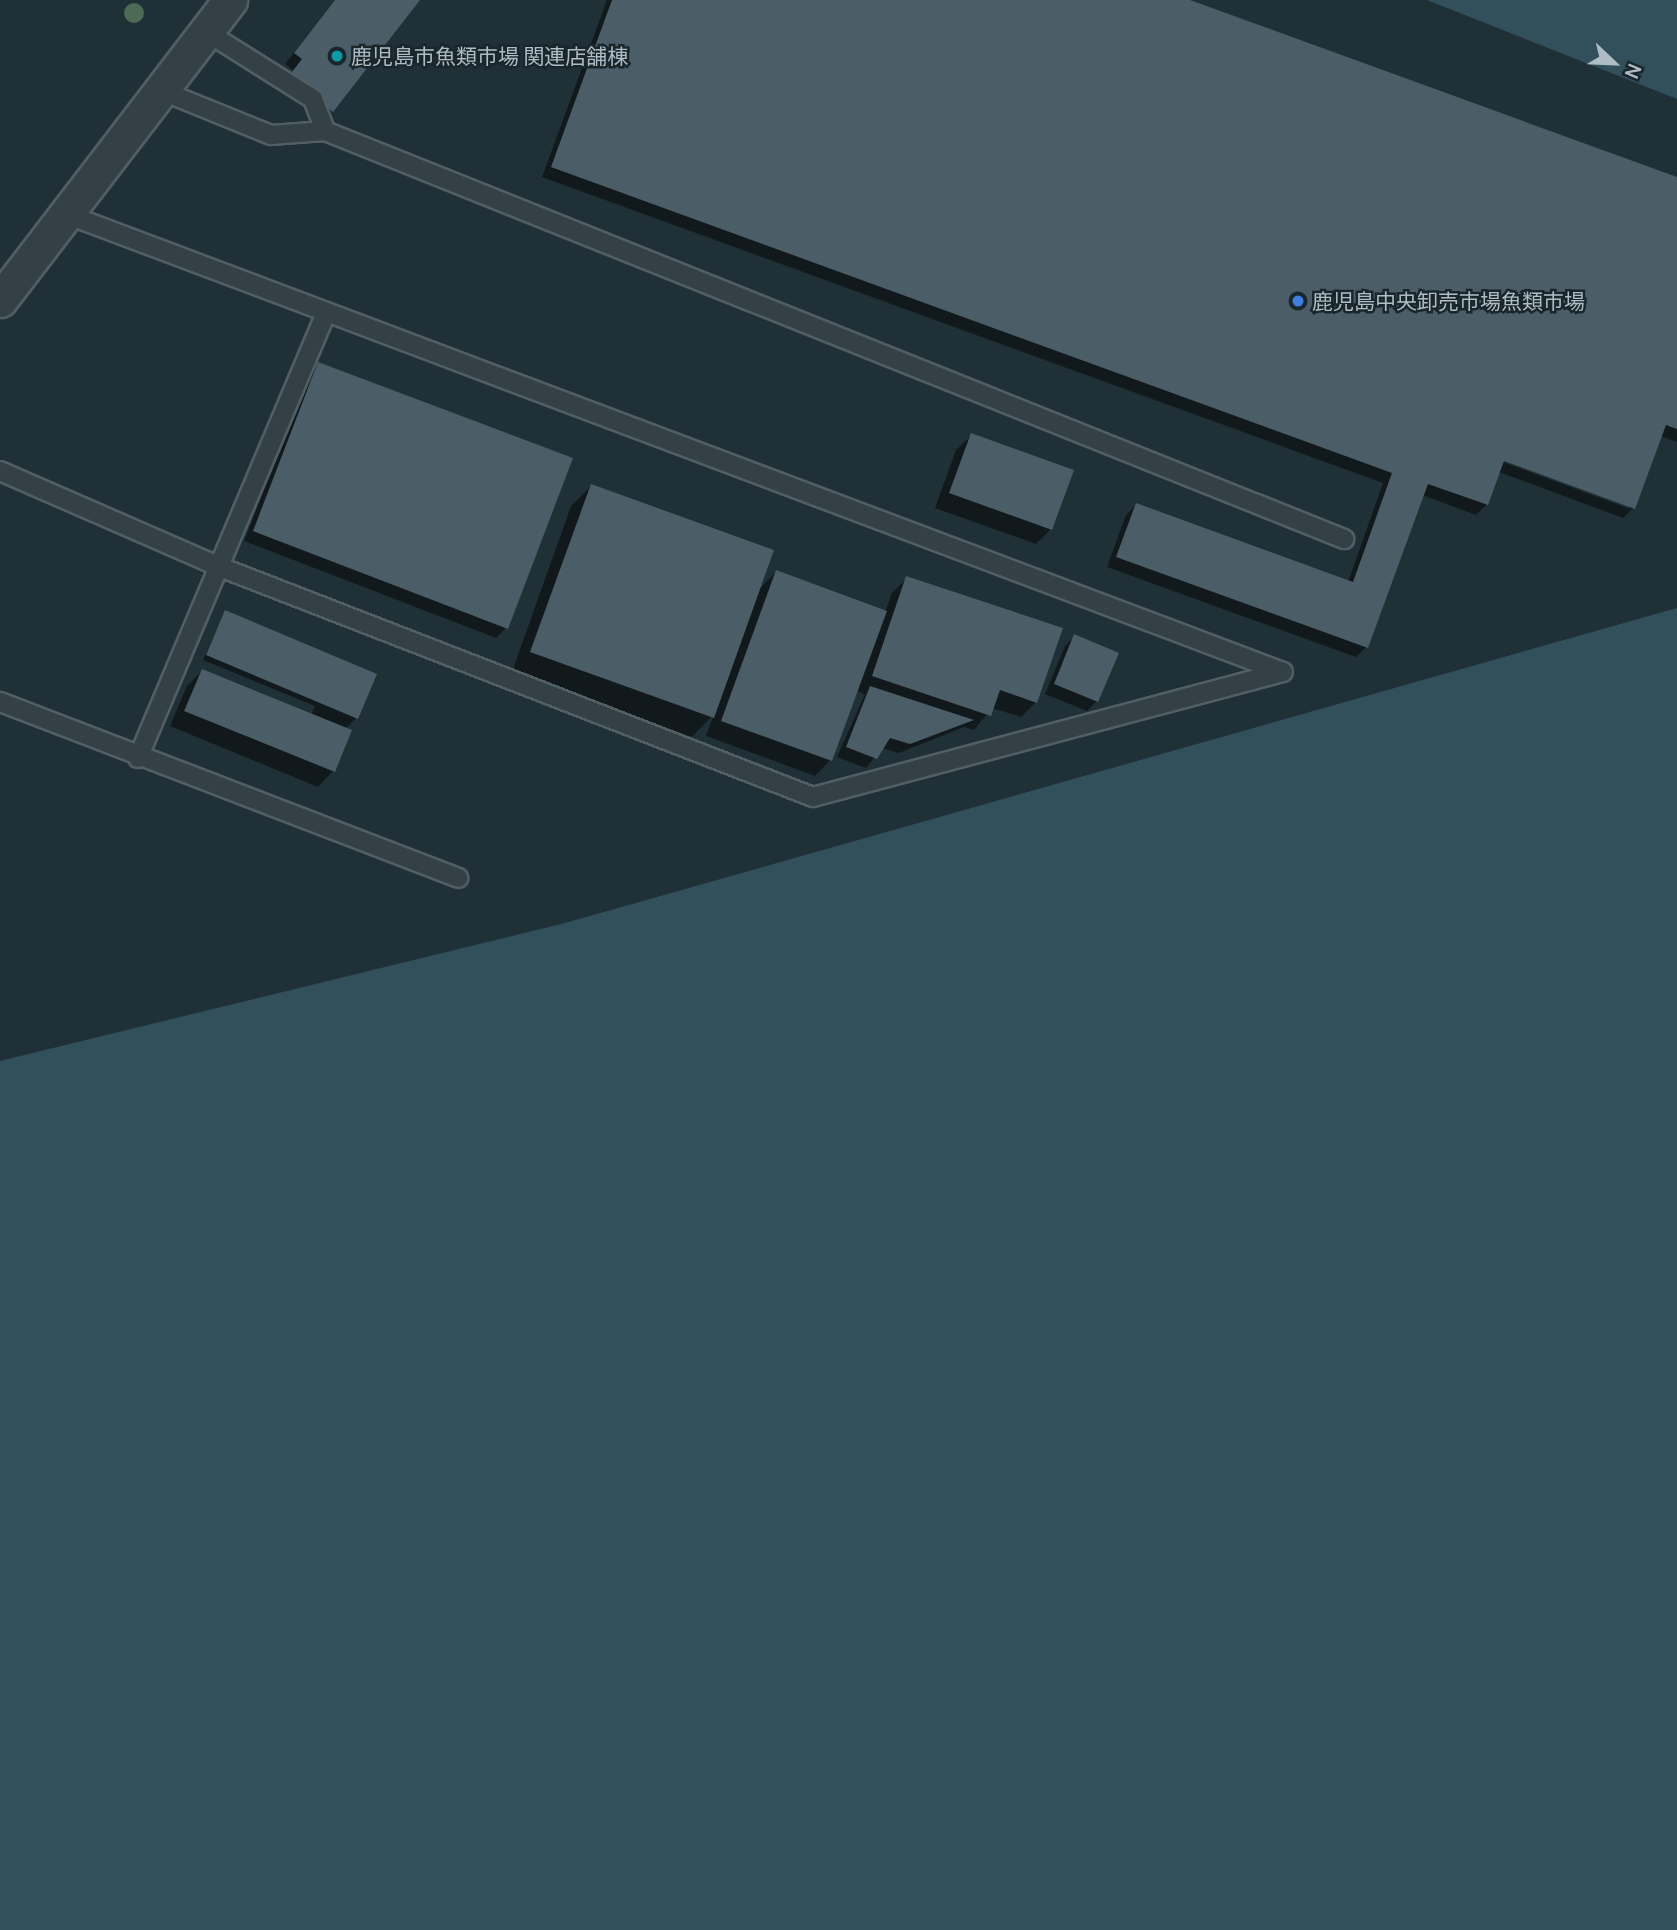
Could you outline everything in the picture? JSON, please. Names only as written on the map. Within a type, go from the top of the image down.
[{"type":"street","points":[[0,300],[230,0]]},
{"type":"lane","points":[[205,32],[313,99],[324,131]]},
{"type":"lane","points":[[160,90],[271,135],[324,131],[1344,539]]},
{"type":"lane","points":[[0,471],[220,566],[813,797],[1283,672],[66,214]]},
{"type":"lane","points":[[138,758],[326,314]]},
{"type":"lane","points":[[0,702],[138,758],[458,878]]},
{"type":"water","points":[[1427,0],[1677,0],[1677,99]]},
{"type":"water","points":[[1677,608],[1677,1930],[0,1930],[0,1061],[565,923]]},
{"type":"building","name":"鹿児島市魚類市場 関連店舗棟","points":[[335,0],[420,0],[333,112],[288,77],[302,59],[294,53]]},
{"type":"building","name":"鹿児島中央卸売市場魚類市場","points":[[612,0],[1190,0],[1677,177],[1677,429],[1666,425],[1635,509],[1504,461],[1488,505],[1428,484],[1368,648],[1116,557],[1136,503],[1353,582],[1392,473],[551,167]]},
{"type":"building","points":[[318,362],[573,458],[508,629],[253,531]]},
{"type":"building","points":[[971,433],[1074,470],[1052,530],[949,493]]},
{"type":"building","points":[[591,484],[774,550],[714,718],[530,652]]},
{"type":"building","points":[[776,570],[887,611],[832,761],[721,721]]},
{"type":"building","points":[[906,576],[1063,628],[1037,703],[1000,690],[991,716],[872,676]]},
{"type":"building","points":[[225,610],[377,674],[358,719],[206,655]]},
{"type":"building","points":[[1074,634],[1119,653],[1098,702],[1054,684]]},
{"type":"building","points":[[202,669],[352,730],[335,772],[184,711]]},
{"type":"building","points":[[870,686],[974,720],[910,744],[890,738],[877,759],[846,747]]},
{"type":"place","name":"鹿児島市魚類市場 関連店舗棟","points":[[337,56]]},
{"type":"place","name":"鹿児島中央卸売市場魚類市場","points":[[1298,301]]}]
